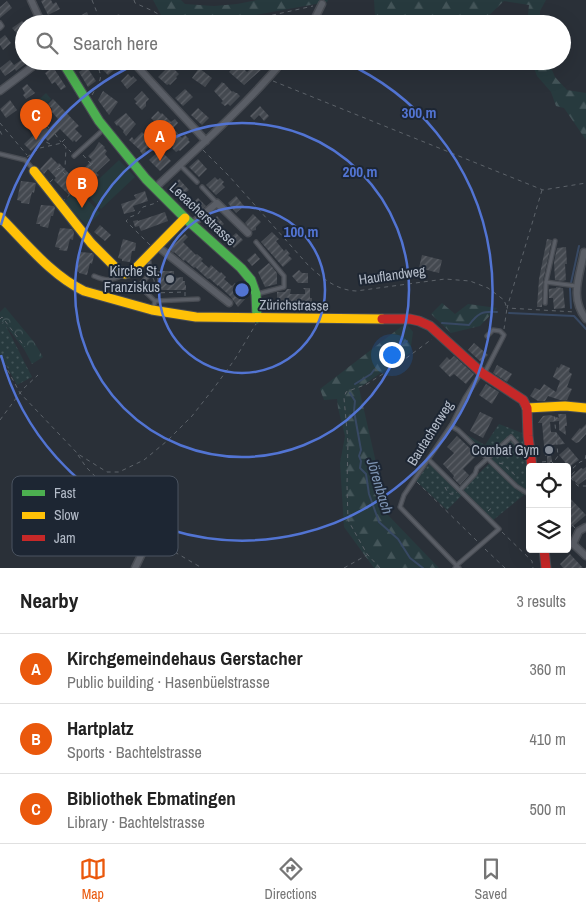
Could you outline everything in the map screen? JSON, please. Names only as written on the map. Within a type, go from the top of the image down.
[{"type":"main road","name":"Leeacherstrasse","points":[[67,70],[105,129],[155,188],[188,221],[241,268],[251,280],[256,294],[257,318]]},
{"type":"main road","points":[[34,171],[91,243],[120,272],[129,273],[156,247],[188,221]]},
{"type":"main road","name":"Zürichstrasse","points":[[0,217],[65,280],[84,291],[152,310],[196,317],[419,321],[430,326],[483,374],[523,400],[527,408]]},
{"type":"main road","points":[[531,463],[527,408],[586,408]]},
{"type":"main road","points":[[544,553],[546,568]]},
{"type":"street","points":[[31,0],[38,15]]},
{"type":"street","points":[[316,15],[322,4]]},
{"type":"street","points":[[0,92],[28,70]]},
{"type":"street","points":[[140,70],[206,141]]},
{"type":"street","points":[[155,188],[206,141],[275,70]]},
{"type":"street","points":[[188,221],[217,203],[248,233]]},
{"type":"street","points":[[156,247],[229,303]]},
{"type":"street","points":[[584,252],[576,294],[581,312],[586,319]]},
{"type":"street","points":[[571,542],[578,531],[586,527]]},
{"type":"street","points":[[571,545],[586,556]]},
{"type":"street","points":[[134,568],[140,556]]},
{"type":"lane","points":[[0,24],[2,26],[0,28]]},
{"type":"lane","points":[[74,156],[105,129]]},
{"type":"lane","points":[[0,154],[24,160],[34,171]]},
{"type":"lane","points":[[180,165],[197,182]]},
{"type":"lane","points":[[202,187],[217,203]]},
{"type":"lane","points":[[545,303],[546,282],[555,241]]},
{"type":"lane","points":[[256,242],[284,274],[285,285],[256,294]]},
{"type":"lane","points":[[147,257],[149,275],[139,286],[146,294],[155,301],[198,299]]},
{"type":"lane","points":[[94,276],[104,280],[114,280],[129,273]]},
{"type":"lane","points":[[546,282],[576,286]]},
{"type":"lane","points":[[152,310],[155,301]]},
{"type":"lane","points":[[483,374],[504,335],[500,331],[493,330],[487,336]]},
{"type":"lane","name":"Bautacherweg","points":[[457,567],[400,507],[404,495],[451,426],[465,398],[483,374]]},
{"type":"lane","points":[[451,426],[458,430],[516,486],[526,492]]},
{"type":"lane","points":[[460,490],[475,474],[477,468],[511,437],[530,456]]},
{"type":"lane","points":[[429,460],[499,529],[457,567]]},
{"type":"path","points":[[92,0],[98,15]]},
{"type":"path","points":[[134,0],[135,3],[160,15]]},
{"type":"path","points":[[274,15],[322,4]]},
{"type":"path","points":[[87,102],[101,77],[100,70]]},
{"type":"path","points":[[268,78],[543,190],[586,183]]},
{"type":"path","points":[[42,120],[49,128]]},
{"type":"path","points":[[0,123],[28,155],[42,148],[62,142],[66,138]]},
{"type":"path","points":[[54,134],[74,156]]},
{"type":"path","points":[[42,148],[39,144],[42,142],[52,145]]},
{"type":"path","name":"Hauflandweg","points":[[200,146],[308,265],[322,278],[337,287],[347,291],[356,291],[445,278],[470,281],[488,288],[504,300],[506,308]]},
{"type":"path","points":[[56,176],[65,168],[66,147]]},
{"type":"path","points":[[79,151],[90,165],[94,162]]},
{"type":"path","points":[[57,170],[59,168],[78,187],[60,203]]},
{"type":"path","points":[[504,335],[506,308],[543,190]]},
{"type":"path","points":[[156,247],[126,221],[138,214],[143,207],[156,203],[163,195]]},
{"type":"path","points":[[111,299],[128,280],[129,273]]},
{"type":"path","points":[[149,275],[154,280],[155,290],[158,293]]},
{"type":"path","points":[[146,294],[185,292],[185,299]]},
{"type":"path","points":[[506,308],[581,312]]},
{"type":"path","points":[[0,319],[2,317],[25,348]]},
{"type":"path","points":[[78,454],[107,472],[119,472],[144,460],[192,416],[240,350],[256,325],[257,318]]},
{"type":"path","points":[[380,568],[367,554],[348,520],[348,442],[344,398],[346,392],[366,384],[382,374],[438,334]]},
{"type":"path","points":[[0,356],[20,393],[78,454],[86,467],[95,476]]},
{"type":"path","points":[[0,420],[23,389],[38,375]]},
{"type":"path","points":[[542,462],[553,462],[558,456],[554,407]]},
{"type":"path","points":[[586,455],[585,460],[572,468],[575,471],[570,477],[578,486],[586,486]]},
{"type":"path","points":[[494,465],[500,462],[516,476]]},
{"type":"path","points":[[414,480],[505,568]]},
{"type":"path","points":[[445,486],[450,494],[455,494],[460,490]]},
{"type":"path","points":[[571,524],[578,531]]},
{"type":"path","points":[[499,529],[532,561],[533,568]]},
{"type":"path","points":[[178,554],[202,568]]},
{"type":"path","points":[[344,568],[367,554]]},
{"type":"green space","points":[[153,0],[181,0],[185,4],[214,6],[257,0],[328,0],[327,2],[255,15],[161,15]]},
{"type":"green space","points":[[374,0],[546,0],[540,15],[528,15],[529,5],[504,1],[489,15],[375,15]]},
{"type":"green space","points":[[535,70],[552,70],[555,77],[567,90],[586,93],[586,140],[564,108],[556,106],[551,92],[537,76]]},
{"type":"green space","points":[[46,93],[51,99],[35,115],[29,109]]},
{"type":"green space","points":[[119,160],[135,177],[101,209],[85,192]]},
{"type":"green space","points":[[77,189],[100,213],[87,226],[64,202]]},
{"type":"green space","points":[[442,303],[455,314],[468,304],[497,308],[480,326],[451,333],[431,314]]},
{"type":"green space","points":[[5,307],[34,342],[43,357],[32,364],[24,349],[3,322],[0,324],[0,312]]},
{"type":"green space","points":[[4,322],[32,377],[17,385],[0,354],[0,324]]},
{"type":"green space","points":[[406,323],[413,332],[410,353],[359,388],[388,515],[439,568],[374,568],[344,527],[340,463],[345,436],[337,399],[324,400],[320,389]]},
{"type":"green space","points":[[499,424],[522,433],[526,463],[526,493],[492,521],[464,493],[447,510],[416,481],[429,464],[433,465],[459,492],[492,461],[460,431],[485,445]]},
{"type":"building","points":[[51,0],[53,4],[56,2],[60,9],[48,15],[41,1]]},
{"type":"building","points":[[7,1],[12,8],[0,18],[0,7]]},
{"type":"building","points":[[5,35],[11,43],[3,50],[0,45],[0,39]]},
{"type":"building","points":[[10,60],[15,69],[5,76],[0,69]]},
{"type":"building","points":[[49,70],[55,70],[66,87],[61,90],[55,82],[52,84],[45,73]]},
{"type":"building","points":[[89,70],[96,81],[88,87],[79,72]]},
{"type":"building","points":[[103,70],[114,70],[108,75]]},
{"type":"building","points":[[165,70],[175,70],[179,74],[170,85],[167,85],[158,77]]},
{"type":"building","points":[[198,70],[202,70],[212,78],[205,87],[192,78]]},
{"type":"building","points":[[231,70],[245,70],[247,72],[249,70],[261,70],[244,85],[229,72]]},
{"type":"building","points":[[128,74],[137,80],[127,89],[121,81]]},
{"type":"building","points":[[222,82],[232,92],[240,96],[230,106],[228,104],[225,106],[221,103],[223,101],[214,91]]},
{"type":"building","points":[[27,84],[35,93],[26,99],[22,88]]},
{"type":"building","points":[[185,89],[193,97],[183,106],[175,98]]},
{"type":"building","points":[[103,91],[118,102],[109,115],[98,100]]},
{"type":"building","points":[[142,91],[149,99],[142,110],[135,103],[137,102],[134,99]]},
{"type":"building","points":[[53,99],[79,126],[75,129],[82,136],[76,142],[74,140],[73,142],[60,129],[48,141],[45,138],[31,151],[24,144],[44,125],[48,129],[58,119],[48,104]]},
{"type":"building","points":[[10,100],[17,110],[6,118],[0,109]]},
{"type":"building","points":[[260,106],[269,116],[264,121],[259,115],[254,120],[250,116]]},
{"type":"building","points":[[198,108],[209,118],[202,125],[191,115]]},
{"type":"building","points":[[158,111],[171,122],[175,119],[178,123],[173,128],[182,138],[185,135],[189,139],[190,142],[180,151],[176,152],[172,148],[168,139],[161,132],[163,130],[151,118]]},
{"type":"building","points":[[126,113],[136,124],[126,136],[124,131],[114,122]]},
{"type":"building","points":[[142,132],[153,143],[145,150],[143,155],[129,140],[132,137],[134,140]]},
{"type":"building","points":[[99,142],[105,147],[107,151],[105,154],[110,160],[96,173],[99,175],[92,181],[82,189],[79,185],[69,195],[54,180],[56,178],[48,169],[44,174],[40,169],[51,157],[74,179],[92,160],[88,156]]},
{"type":"building","points":[[160,150],[171,161],[160,171],[149,160]]},
{"type":"building","points":[[198,159],[207,169],[199,177],[189,167]]},
{"type":"building","points":[[215,177],[218,180],[220,178],[224,182],[222,184],[225,187],[216,195],[206,185]]},
{"type":"building","points":[[179,179],[189,190],[180,196],[173,188]]},
{"type":"building","points":[[21,181],[36,183],[29,204],[21,203],[21,201],[17,200]]},
{"type":"building","points":[[145,191],[148,201],[133,206],[135,211],[124,214],[121,204],[136,199],[134,195]]},
{"type":"building","points":[[236,196],[244,206],[236,213],[228,203]]},
{"type":"building","points":[[198,198],[206,206],[195,215],[188,207]]},
{"type":"building","points":[[41,205],[54,206],[55,208],[48,228],[36,224]]},
{"type":"building","points":[[165,212],[168,221],[141,231],[139,226],[135,227],[133,221]]},
{"type":"building","points":[[253,214],[261,222],[256,227],[256,230],[252,231],[245,223]]},
{"type":"building","points":[[217,216],[224,224],[214,232],[207,224]]},
{"type":"building","points":[[100,225],[111,235],[105,241],[94,232]]},
{"type":"building","points":[[60,228],[72,229],[74,232],[73,240],[70,239],[67,251],[59,250],[60,248],[55,247]]},
{"type":"building","points":[[272,232],[279,239],[276,241],[284,251],[286,249],[292,259],[283,267],[261,242]]},
{"type":"building","points":[[236,233],[243,240],[234,248],[227,241]]},
{"type":"building","points":[[185,234],[188,237],[183,242],[203,259],[201,261],[209,268],[211,265],[221,272],[226,277],[224,279],[232,286],[235,283],[247,297],[238,307],[218,285],[169,249]]},
{"type":"building","points":[[123,239],[136,243],[130,262],[122,261],[122,259],[118,258]]},
{"type":"building","points":[[547,239],[552,240],[543,281],[542,307],[537,307],[539,279]]},
{"type":"building","points":[[566,247],[566,280],[555,280],[554,262],[557,248]]},
{"type":"building","points":[[80,252],[92,253],[94,255],[87,275],[75,271]]},
{"type":"building","points":[[255,253],[260,259],[252,266],[247,260]]},
{"type":"building","points":[[422,255],[442,260],[439,273],[419,268]]},
{"type":"building","points":[[269,263],[277,273],[277,284],[265,287],[258,272]]},
{"type":"building","points":[[299,270],[302,273],[308,273],[308,283],[298,283],[292,276]]},
{"type":"building","name":"Kirche St. Franziskus","points":[[157,271],[174,271],[174,278],[183,277],[186,290],[157,290]]},
{"type":"building","points":[[303,288],[310,288],[312,308],[296,306],[277,307],[277,292],[285,292],[287,289],[291,289],[290,294],[305,294]]},
{"type":"building","points":[[563,288],[565,308],[554,309],[553,298],[549,298],[549,289]]},
{"type":"building","points":[[474,343],[488,355],[481,362],[468,350]]},
{"type":"building","points":[[454,356],[474,374],[466,384],[454,374],[450,377],[439,366],[447,357],[450,360]]},
{"type":"building","points":[[561,364],[570,368],[569,372],[572,374],[567,387],[572,389],[567,400],[548,396],[545,401],[538,401],[530,396],[535,388],[540,390],[544,384],[556,392],[560,381],[553,377],[557,367],[559,368]]},
{"type":"building","points":[[497,365],[512,374],[507,382],[493,373]]},
{"type":"building","points":[[486,384],[499,392],[492,404],[479,395]]},
{"type":"building","points":[[480,412],[493,418],[483,438],[470,431]]},
{"type":"building","points":[[558,414],[566,414],[566,435],[559,430],[559,421],[550,422],[551,432],[556,432],[565,444],[552,445],[552,461],[547,463],[542,423],[538,423],[543,416],[550,415],[559,418]]},
{"type":"building","points":[[586,424],[586,434],[576,443],[571,439]]},
{"type":"building","points":[[457,436],[477,455],[463,469],[469,475],[460,485],[443,464],[454,453],[447,447]]},
{"type":"building","points":[[568,447],[579,460],[571,466],[571,463],[566,463],[559,455]]},
{"type":"building","points":[[586,467],[586,479],[578,485],[571,477],[581,468]]},
{"type":"building","points":[[571,499],[586,515],[571,528]]},
{"type":"building","points":[[570,554],[583,568],[563,568],[560,564]]},
{"type":"waterway","name":"Jörenbach","points":[[571,283],[579,246]]},
{"type":"waterway","name":"Jörenbach","points":[[570,288],[571,308]]},
{"type":"waterway","name":"Jörenbach","points":[[442,323],[469,325],[481,314],[497,312]]},
{"type":"waterway","name":"Jörenbach","points":[[509,313],[574,316],[586,329]]},
{"type":"waterway","name":"Jörenbach","points":[[380,360],[407,341]]},
{"type":"waterway","name":"Jörenbach","points":[[355,384],[374,370]]},
{"type":"waterway","name":"Jörenbach","points":[[350,393],[355,401],[354,411],[361,450],[359,456],[361,461],[360,468],[366,474],[369,494],[379,522],[398,539],[410,558],[423,568]]},
{"type":"traffic: fast","points":[[68,70],[99,121],[146,179],[185,218],[241,268],[251,280],[256,294],[257,318]]},
{"type":"traffic: slow","points":[[34,171],[91,243],[120,272],[125,274],[132,272],[185,218]]},
{"type":"traffic: slow","points":[[0,217],[39,258],[72,284],[84,291],[152,310],[196,317],[382,319]]},
{"type":"traffic: slow","points":[[527,408],[565,406],[586,408]]},
{"type":"traffic: jam","points":[[382,319],[410,319],[430,326],[482,373],[523,400],[527,408],[531,463]]},
{"type":"traffic: jam","points":[[544,553],[546,568]]},
{"type":"place","name":"Bibliothek Ebmatingen","points":[[36,140]]},
{"type":"place","name":"Kirchgemeindehaus Gerstacher","points":[[160,161]]},
{"type":"place","name":"Hartplatz","points":[[82,208]]},
{"type":"place","name":"Kirche St. Franziskus","points":[[170,279]]},
{"type":"place","name":"Combat Gym","points":[[549,450]]}]
